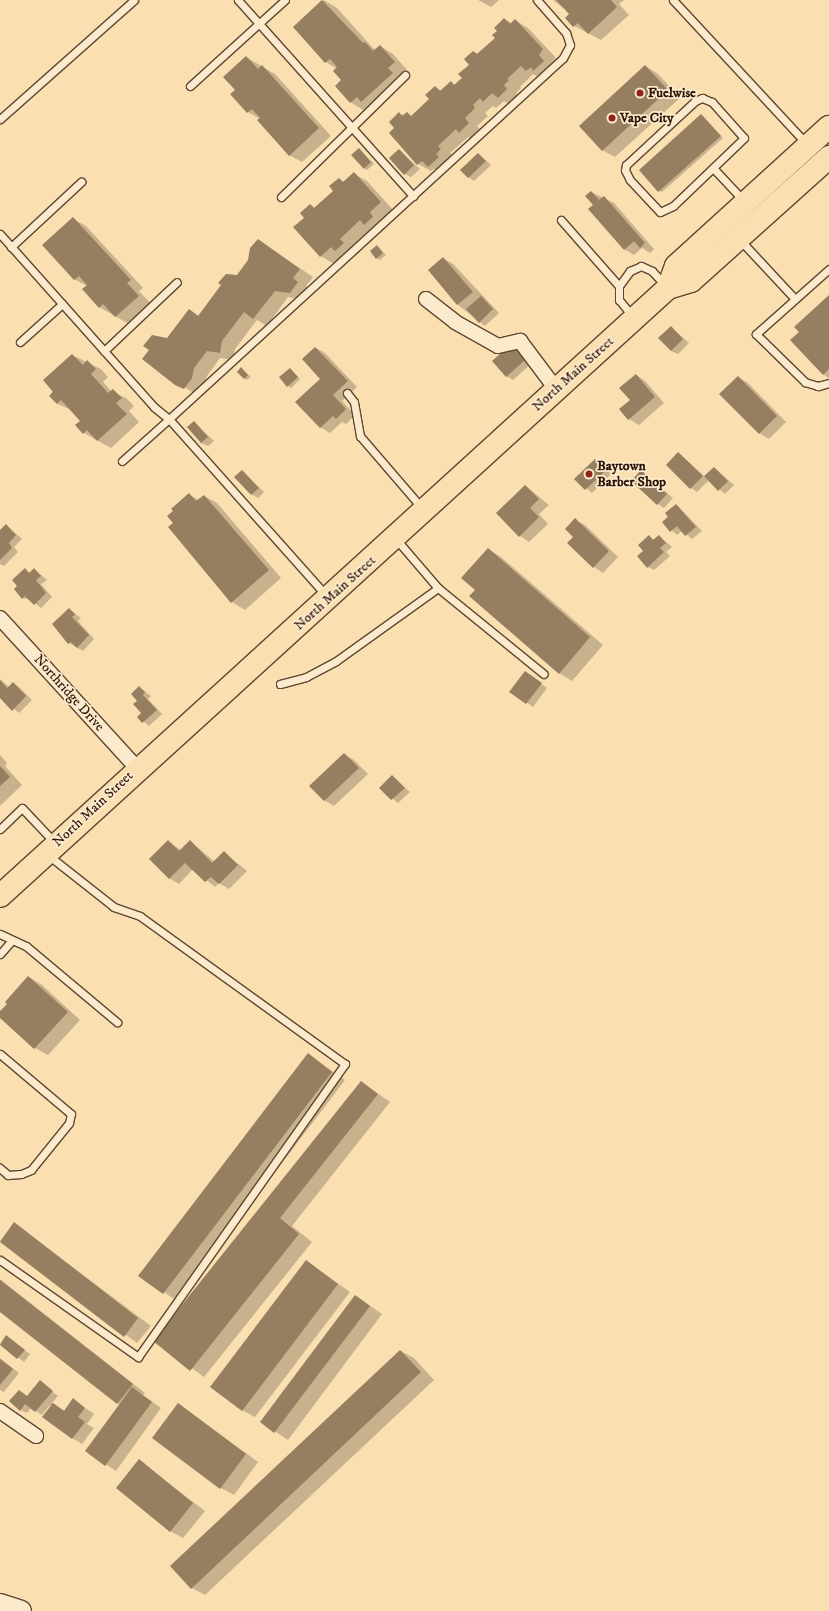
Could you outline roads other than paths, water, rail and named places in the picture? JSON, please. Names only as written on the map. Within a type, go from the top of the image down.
[{"type":"main road","name":"North Main Street","points":[[668,288],[676,266],[829,127]]},
{"type":"main road","name":"North Main Street","points":[[0,896],[137,768],[329,598],[668,288],[691,281],[829,157]]},
{"type":"main road","points":[[0,1604],[21,1611]]},
{"type":"street","points":[[426,299],[455,322],[498,346],[520,341],[556,389]]},
{"type":"street","name":"Northridge Drive","points":[[0,618],[137,768]]},
{"type":"street","points":[[0,1411],[36,1436]]},
{"type":"lane","points":[[0,119],[134,0]]},
{"type":"lane","points":[[238,0],[413,196]]},
{"type":"lane","points":[[190,86],[285,0]]},
{"type":"lane","points":[[122,461],[563,58],[570,45],[566,33],[537,0]]},
{"type":"lane","points":[[673,0],[808,146]]},
{"type":"lane","points":[[281,197],[353,128],[405,75]]},
{"type":"lane","points":[[702,98],[712,102],[744,138],[714,169],[673,206],[660,212],[630,180],[625,170],[626,164],[639,151],[694,101],[702,98]]},
{"type":"lane","points":[[714,169],[746,202]]},
{"type":"lane","points":[[11,247],[81,182]]},
{"type":"lane","points":[[562,220],[620,286]]},
{"type":"lane","points":[[0,234],[154,407],[169,419],[329,598]]},
{"type":"lane","points":[[738,238],[795,299]]},
{"type":"lane","points":[[634,319],[620,300],[620,286],[630,271],[641,266],[652,271],[668,288]]},
{"type":"lane","points":[[829,270],[756,334],[805,382],[818,386],[829,383]]},
{"type":"lane","points":[[104,351],[177,282]]},
{"type":"lane","points":[[20,342],[62,304]]},
{"type":"lane","points":[[347,393],[354,402],[360,436],[425,511]]},
{"type":"lane","points":[[395,538],[438,588],[544,674]]},
{"type":"lane","points":[[280,684],[306,677],[336,660],[438,588]]},
{"type":"lane","points":[[0,829],[22,808],[51,848],[114,907],[140,916],[345,1064],[138,1357],[0,1260]]},
{"type":"lane","points":[[0,934],[26,946],[117,1022]]},
{"type":"lane","points":[[0,954],[12,940]]},
{"type":"lane","points":[[0,1054],[71,1114],[69,1123],[31,1170],[21,1174],[8,1175],[0,1168]]},
{"type":"place","name":"Fuelwise","points":[[640,93]]},
{"type":"place","name":"Vape City","points":[[612,118]]},
{"type":"place","name":"Baytown Barber Shop","points":[[589,474]]}]
